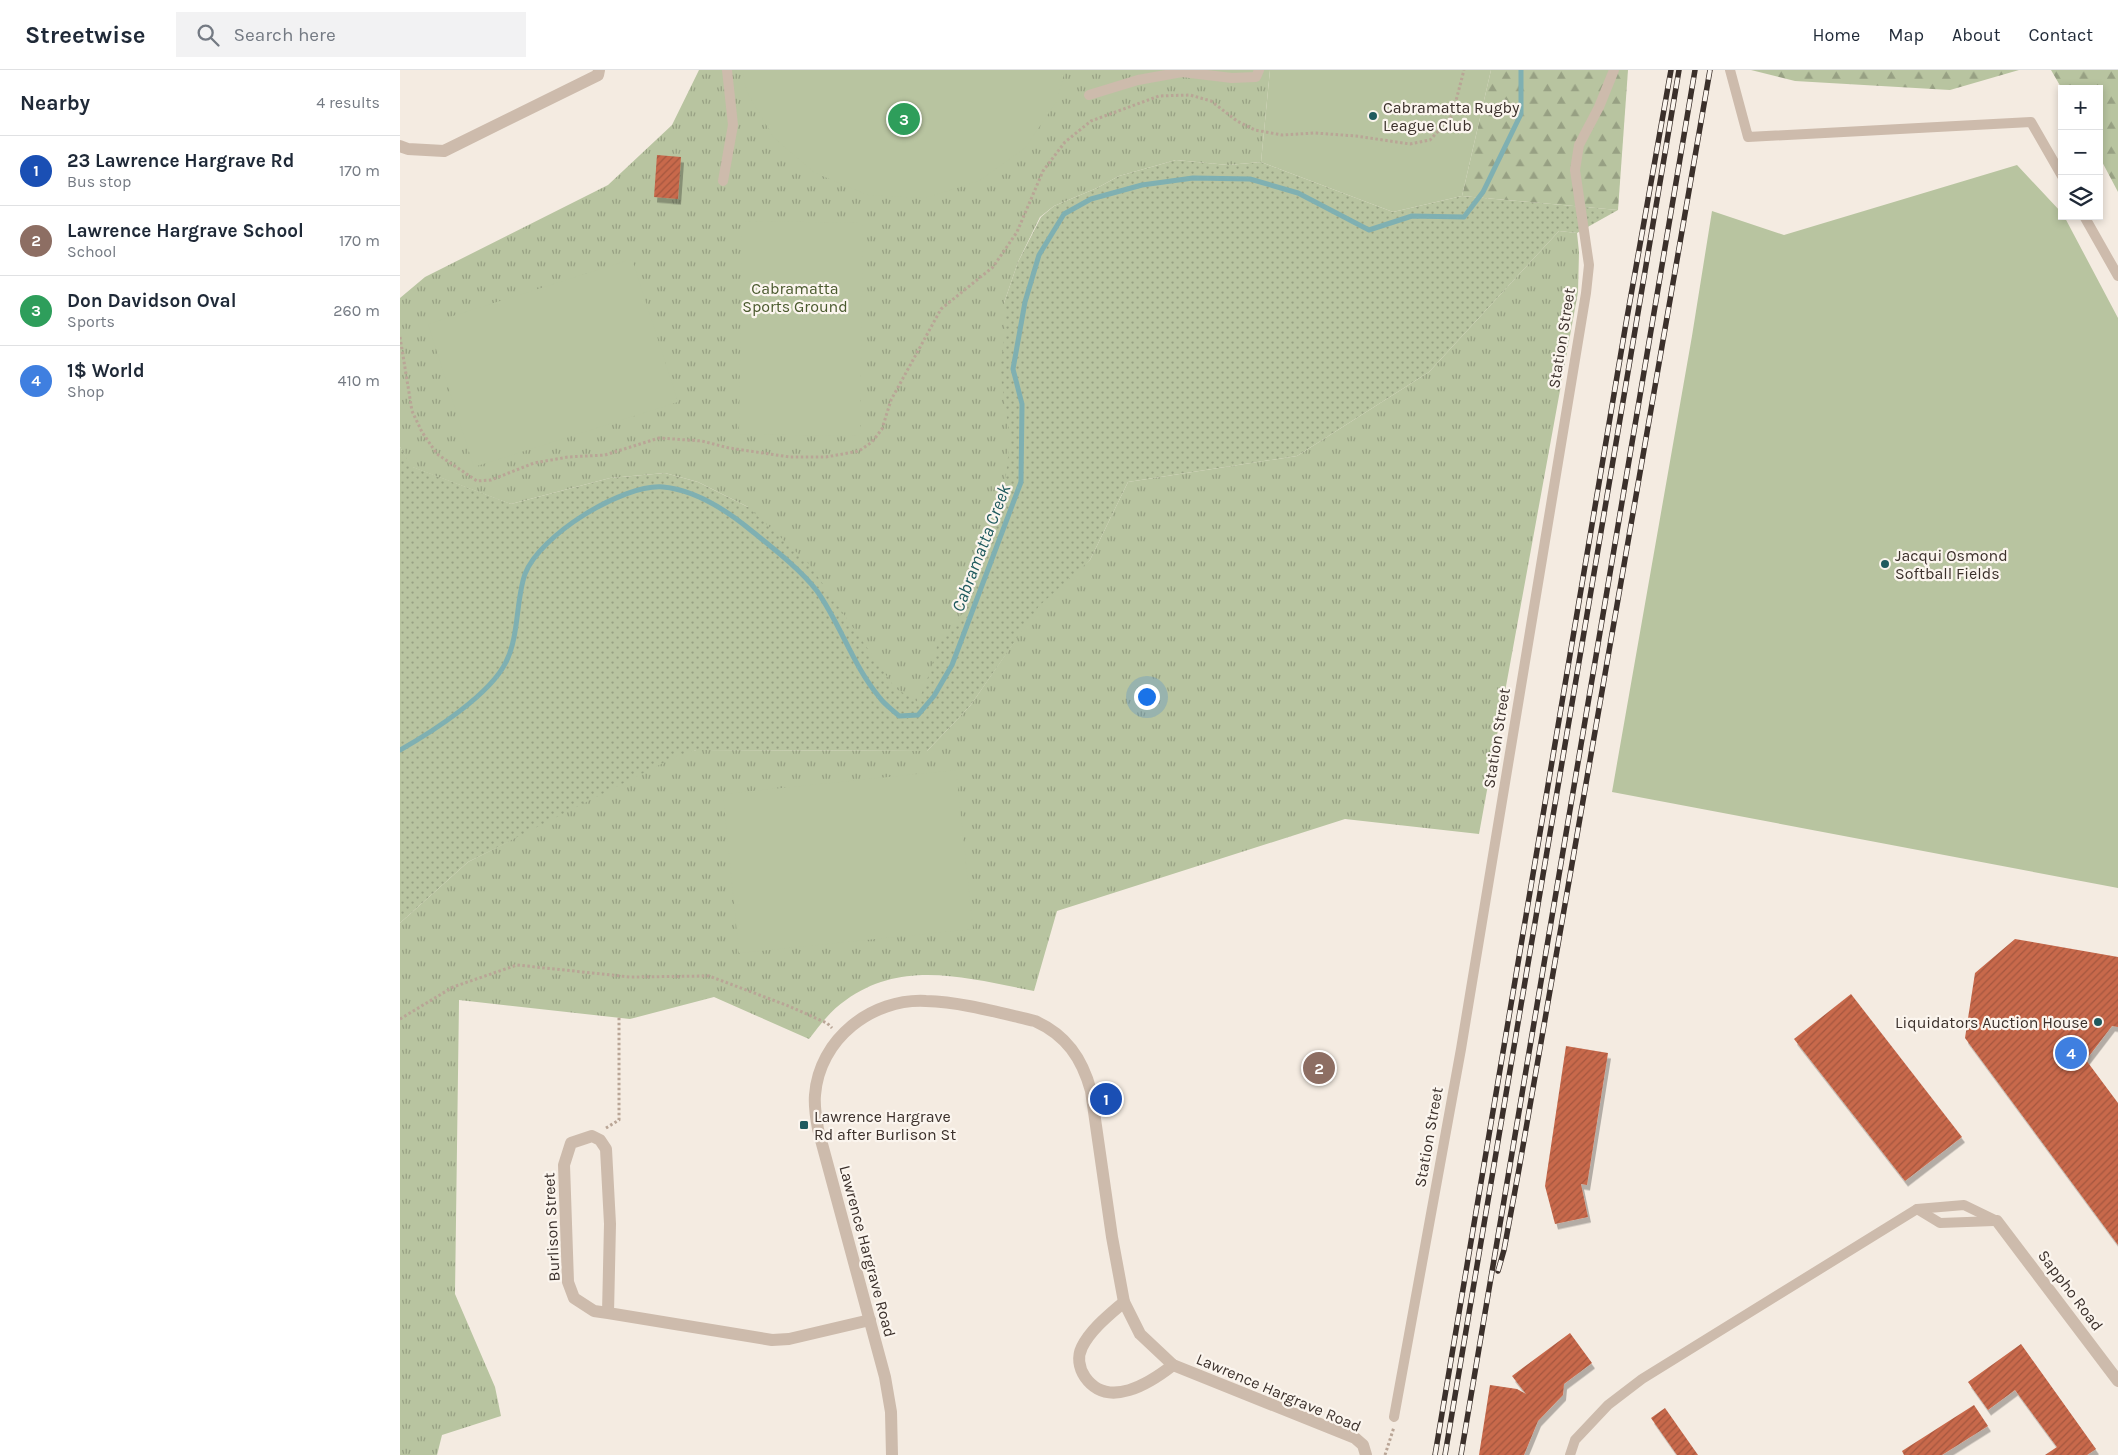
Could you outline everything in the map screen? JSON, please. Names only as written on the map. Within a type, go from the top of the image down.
[{"type":"street","points":[[400,146],[408,149],[444,151],[598,75],[599,70]]},
{"type":"street","name":"Lawrence Hargrave Road","points":[[892,1455],[891,1412],[885,1378],[818,1129],[814,1105],[816,1083],[821,1068],[840,1037],[852,1025],[881,1008],[896,1004],[926,1001],[1035,1021],[1063,1038],[1077,1055],[1086,1073],[1091,1091],[1112,1237],[1124,1302],[1140,1334],[1174,1365],[1354,1438],[1363,1445],[1366,1454]]},
{"type":"street","points":[[592,1136],[600,1140],[606,1148],[610,1224],[608,1313]]},
{"type":"street","name":"Burlison Street","points":[[592,1136],[571,1143],[564,1165],[568,1282],[574,1298],[594,1311],[772,1340],[789,1339],[870,1320]]},
{"type":"street","name":"Sappho Road","points":[[1997,1221],[2118,1381]]},
{"type":"street","name":"Lawrence Hargrave Road","points":[[1124,1302],[1104,1318],[1081,1348],[1080,1366],[1090,1383],[1098,1389],[1109,1392],[1121,1392],[1150,1383],[1174,1365]]},
{"type":"lane","points":[[723,181],[733,125],[727,70]]},
{"type":"lane","points":[[1089,95],[1138,80],[1182,72],[1232,78],[1256,77],[1259,70]]},
{"type":"lane","name":"Station Street","points":[[1394,1417],[1461,1049],[1586,293],[1588,265],[1575,170],[1579,145],[1600,107],[1614,70]]},
{"type":"lane","points":[[1730,70],[1748,138],[2031,122],[2061,175]]},
{"type":"lane","points":[[2086,220],[2118,276]]},
{"type":"lane","points":[[1570,1455],[1575,1440],[1608,1405],[1642,1378],[1917,1209],[1964,1205],[1997,1221]]},
{"type":"lane","points":[[1917,1209],[1940,1223],[1997,1221]]},
{"type":"path","points":[[400,337],[412,411],[422,432],[438,454],[477,481],[491,480],[534,463],[568,457],[605,455],[659,438],[702,441],[729,448],[790,457],[826,457],[860,451],[872,442],[882,429],[891,400],[941,309],[993,268],[1017,232],[1043,171],[1065,142],[1091,121],[1158,96],[1190,95],[1211,101],[1237,121],[1255,130],[1282,134],[1314,133],[1356,136],[1410,144],[1430,140],[1452,116],[1464,70]]},
{"type":"path","points":[[400,1020],[453,988],[517,965],[630,977],[709,976],[786,1005],[827,1023],[840,1037]]},
{"type":"path","points":[[592,1136],[619,1120],[619,1018]]},
{"type":"path","points":[[1385,1455],[1394,1431],[1394,1417]]},
{"type":"green space","name":"Cabramatta Sports Ground","points":[[699,70],[1270,70],[1261,162],[1228,165],[1176,160],[1119,176],[1097,188],[1054,206],[1040,217],[1018,262],[1004,303],[1005,331],[1000,371],[1010,439],[1006,475],[984,556],[966,593],[962,614],[937,646],[930,672],[918,702],[895,688],[809,564],[748,507],[698,482],[665,473],[610,478],[511,504],[412,467],[400,447],[400,298],[425,277],[608,185],[672,125]]},
{"type":"green space","points":[[742,70],[1065,70],[1057,101],[1025,148],[979,181],[925,198],[868,195],[815,173],[774,138],[747,92]]},
{"type":"green space","name":"Cabramatta Rugby League Club","points":[[1270,70],[1491,70],[1462,196],[1393,212],[1261,162]]},
{"type":"green space","points":[[1491,70],[1628,70],[1618,210],[1462,196]]},
{"type":"green space","points":[[1751,70],[2019,70],[1950,90],[1795,81]]},
{"type":"green space","points":[[2051,70],[2118,70],[2118,192],[2103,164],[2103,85],[2060,85]]},
{"type":"green space","points":[[1176,160],[1228,165],[1261,162],[1393,212],[1462,196],[1618,210],[1577,233],[1559,231],[1429,372],[1297,456],[1128,482],[1090,560],[1014,643],[970,706],[927,751],[696,750],[468,862],[400,923],[400,447],[413,467],[511,504],[610,478],[665,473],[698,482],[748,507],[1004,303],[1018,262],[1041,217],[1054,206],[1097,188],[1119,176]]},
{"type":"green space","name":"Jacqui Osmond Softball Fields","points":[[2017,165],[2058,209],[2058,220],[2066,220],[2118,318],[2118,888],[1612,792],[1712,211],[1784,235]]},
{"type":"green space","points":[[742,221],[863,223],[860,436],[739,434]]},
{"type":"green space","points":[[1559,231],[1577,233],[1579,252],[1578,292],[1479,834],[1345,819],[1057,911],[1034,991],[986,981],[938,975],[891,979],[868,987],[835,1008],[809,1039],[714,997],[630,1019],[459,1000],[455,1294],[495,1387],[501,1416],[442,1435],[437,1455],[400,1455],[400,923],[468,862],[677,756],[696,750],[927,751],[970,706],[1039,606],[1090,560],[1128,482],[1297,456],[1429,372]]},
{"type":"green space","points":[[632,259],[678,402],[474,467],[428,324]]},
{"type":"green space","points":[[956,770],[973,929],[739,953],[723,794]]},
{"type":"building","points":[[657,155],[681,157],[678,199],[654,197]]},
{"type":"building","points":[[2015,939],[2118,957],[2118,1027],[2112,1026],[2086,1060],[2118,1103],[2118,1245],[1965,1038],[1975,973]]},
{"type":"building","points":[[1851,994],[1962,1137],[1905,1181],[1794,1039]]},
{"type":"building","points":[[1566,1046],[1608,1053],[1587,1185],[1581,1184],[1588,1217],[1555,1224],[1545,1186]]},
{"type":"building","points":[[1570,1333],[1592,1363],[1564,1384],[1563,1395],[1538,1421],[1524,1455],[1479,1455],[1490,1385],[1517,1389],[1526,1394],[1512,1376]]},
{"type":"building","points":[[2021,1344],[2096,1449],[2087,1455],[2045,1455],[2057,1447],[2015,1390],[1988,1410],[1968,1382]]},
{"type":"building","points":[[1974,1405],[1988,1426],[1942,1455],[1904,1455],[1902,1451]]},
{"type":"building","points":[[1665,1408],[1698,1455],[1677,1455],[1651,1418]]},
{"type":"waterway","name":"Cabramatta Creek","points":[[400,750],[459,712],[474,700],[498,675],[506,662],[513,641],[525,574],[534,559],[547,544],[564,529],[605,503],[646,488],[663,487],[688,492],[711,503],[744,524],[787,560],[817,591],[862,673],[882,701],[899,716],[918,715],[934,696],[952,665],[1021,482],[1022,404],[1013,369],[1025,302],[1039,255],[1064,214],[1091,199],[1142,185],[1193,178],[1250,179],[1298,193],[1369,230],[1412,216],[1464,217],[1483,192],[1521,114],[1521,70]]},
{"type":"railway","points":[[1435,1455],[1625,329],[1671,70]]},
{"type":"railway","points":[[1445,1455],[1679,70]]},
{"type":"railway","points":[[1461,1455],[1695,70]]},
{"type":"railway","points":[[1498,1271],[1504,1250],[1519,1169],[1710,70]]},
{"type":"place","name":"Cabramatta Rugby League Club","points":[[1373,116]]},
{"type":"place","name":"Don Davidson Oval","points":[[904,119]]},
{"type":"place","name":"Jacqui Osmond Softball Fields","points":[[1885,564]]},
{"type":"place","name":"Liquidators Auction House","points":[[2098,1022]]},
{"type":"place","name":"1$ World","points":[[2071,1053]]},
{"type":"place","name":"Lawrence Hargrave School","points":[[1319,1068]]},
{"type":"place","name":"23 Lawrence Hargrave Rd","points":[[1106,1099]]},
{"type":"place","name":"Lawrence Hargrave Rd after Burlison St","points":[[804,1125]]}]
